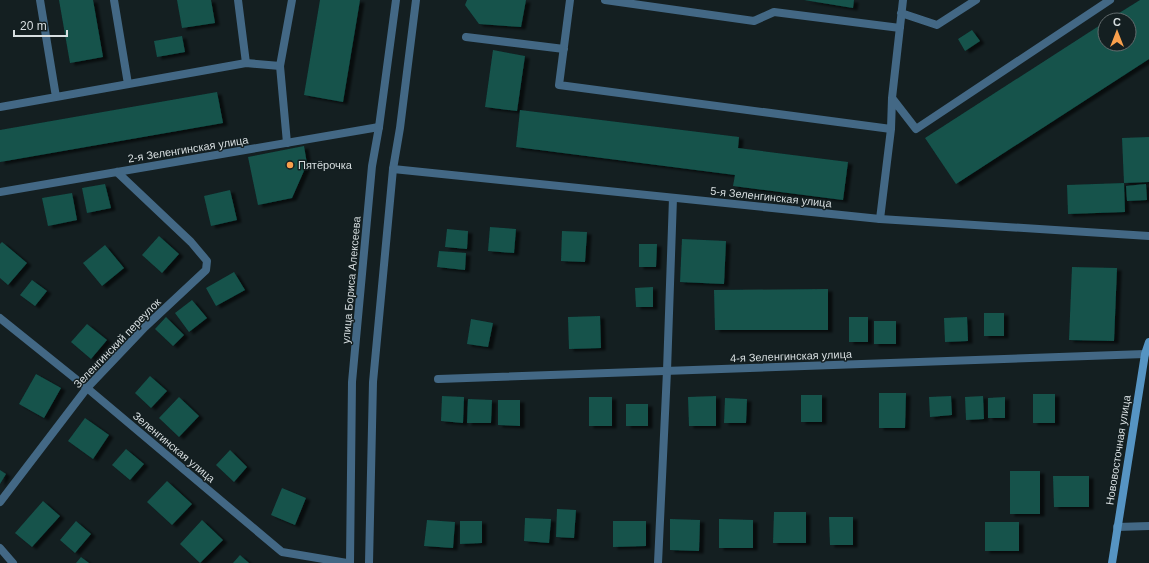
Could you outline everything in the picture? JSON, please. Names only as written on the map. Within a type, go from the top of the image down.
[{"type":"main road","name":"Нововосточная улица","points":[[1112,563],[1145,354],[1149,342]]},
{"type":"street","points":[[40,0],[56,97]]},
{"type":"street","points":[[114,0],[128,84]]},
{"type":"street","points":[[238,0],[246,63]]},
{"type":"street","points":[[287,143],[280,66],[292,0]]},
{"type":"street","name":"улица Бориса Алексеева","points":[[350,563],[352,382],[372,166],[379,127],[396,0]]},
{"type":"street","points":[[369,563],[373,382],[393,169],[400,128],[416,0]]},
{"type":"street","points":[[570,0],[559,85],[891,130]]},
{"type":"street","points":[[605,0],[754,21],[774,12],[900,28]]},
{"type":"street","points":[[880,219],[891,130],[892,98],[903,0]]},
{"type":"street","points":[[901,13],[937,25],[976,0]]},
{"type":"street","points":[[892,98],[916,129],[1110,0]]},
{"type":"street","points":[[466,37],[564,49]]},
{"type":"street","points":[[0,107],[246,63],[280,66]]},
{"type":"street","name":"2-я Зеленгинская улица","points":[[0,192],[379,127]]},
{"type":"street","name":"5-я Зеленгинская улица","points":[[393,169],[880,219],[1149,236]]},
{"type":"street","name":"Зеленгинский переулок","points":[[0,502],[87,388],[145,327],[206,270],[207,262],[191,242],[116,172]]},
{"type":"street","points":[[658,563],[667,371],[672,198]]},
{"type":"street","name":"Зеленгинская улица","points":[[0,318],[87,388],[282,552],[347,563]]},
{"type":"street","name":"4-я Зеленгинская улица","points":[[438,379],[1145,354]]},
{"type":"street","points":[[1117,527],[1149,526]]},
{"type":"street","points":[[0,548],[13,563]]},
{"type":"building","points":[[59,0],[93,0],[103,57],[70,63]]},
{"type":"building","points":[[177,0],[211,0],[215,23],[182,28]]},
{"type":"building","points":[[320,0],[360,0],[343,102],[304,95]]},
{"type":"building","points":[[467,0],[526,0],[521,27],[479,24],[465,5]]},
{"type":"building","points":[[804,0],[854,0],[853,8]]},
{"type":"building","points":[[1140,0],[1149,0],[1149,59],[956,184],[925,138],[1097,27],[1097,52],[1137,52],[1137,12],[1121,12]]},
{"type":"building","points":[[972,30],[980,41],[965,51],[958,39]]},
{"type":"building","points":[[182,36],[185,52],[157,57],[154,41]]},
{"type":"building","points":[[493,50],[525,56],[517,111],[485,107]]},
{"type":"building","points":[[217,92],[223,123],[0,162],[0,130]]},
{"type":"building","points":[[520,110],[739,137],[738,148],[848,162],[843,200],[733,186],[735,175],[516,147]]},
{"type":"building","points":[[1149,137],[1149,182],[1124,183],[1122,138]]},
{"type":"building","points":[[304,146],[307,164],[292,198],[258,205],[248,157]]},
{"type":"building","points":[[1124,183],[1125,212],[1068,214],[1067,185]]},
{"type":"building","points":[[105,184],[111,208],[87,213],[82,188]]},
{"type":"building","points":[[1146,184],[1147,200],[1127,201],[1126,186]]},
{"type":"building","points":[[230,190],[237,220],[211,226],[204,196]]},
{"type":"building","points":[[72,193],[77,220],[48,226],[42,198]]},
{"type":"building","points":[[490,227],[516,229],[514,253],[488,251]]},
{"type":"building","points":[[447,229],[468,231],[467,249],[445,247]]},
{"type":"building","points":[[562,231],[587,232],[585,262],[561,261]]},
{"type":"building","points":[[159,236],[179,254],[162,273],[142,255]]},
{"type":"building","points":[[682,239],[726,241],[724,284],[680,282]]},
{"type":"building","points":[[2,242],[27,263],[8,285],[0,278],[0,244]]},
{"type":"building","points":[[639,244],[657,244],[656,267],[639,267]]},
{"type":"building","points":[[105,245],[124,268],[102,286],[83,263]]},
{"type":"building","points":[[439,251],[466,253],[465,270],[437,267]]},
{"type":"building","points":[[1072,267],[1117,268],[1114,341],[1069,340]]},
{"type":"building","points":[[234,272],[245,290],[216,306],[206,288]]},
{"type":"building","points":[[32,280],[47,291],[35,306],[20,295]]},
{"type":"building","points":[[653,287],[653,307],[636,307],[635,288]]},
{"type":"building","points":[[828,289],[828,330],[715,330],[714,290]]},
{"type":"building","points":[[192,300],[207,318],[189,332],[175,313]]},
{"type":"building","points":[[984,313],[1004,313],[1004,336],[984,336]]},
{"type":"building","points":[[600,316],[601,348],[569,349],[568,317]]},
{"type":"building","points":[[166,317],[184,335],[173,346],[155,329]]},
{"type":"building","points":[[849,317],[868,317],[868,342],[849,342]]},
{"type":"building","points":[[967,317],[968,341],[945,342],[944,318]]},
{"type":"building","points":[[471,319],[493,323],[488,347],[467,344]]},
{"type":"building","points":[[874,321],[896,321],[896,344],[874,344]]},
{"type":"building","points":[[87,324],[107,340],[91,359],[71,342]]},
{"type":"building","points":[[36,374],[61,388],[44,418],[19,404]]},
{"type":"building","points":[[150,376],[167,391],[151,408],[135,393]]},
{"type":"building","points":[[879,393],[906,393],[905,428],[879,428]]},
{"type":"building","points":[[1033,394],[1055,394],[1055,423],[1033,423]]},
{"type":"building","points":[[801,395],[822,395],[822,422],[801,422]]},
{"type":"building","points":[[442,396],[464,397],[463,423],[441,421]]},
{"type":"building","points":[[716,396],[716,426],[689,426],[688,397]]},
{"type":"building","points":[[951,396],[952,415],[930,417],[929,397]]},
{"type":"building","points":[[983,396],[984,419],[966,420],[965,397]]},
{"type":"building","points":[[179,397],[199,416],[179,437],[159,418]]},
{"type":"building","points":[[589,397],[612,397],[612,426],[589,426]]},
{"type":"building","points":[[1005,397],[1005,418],[988,418],[988,398]]},
{"type":"building","points":[[725,398],[747,399],[746,423],[724,423]]},
{"type":"building","points":[[468,399],[492,400],[491,423],[467,423]]},
{"type":"building","points":[[498,400],[520,400],[520,426],[498,425]]},
{"type":"building","points":[[626,404],[648,404],[648,426],[626,426]]},
{"type":"building","points":[[85,418],[109,435],[93,459],[68,441]]},
{"type":"building","points":[[126,449],[144,464],[130,480],[112,465]]},
{"type":"building","points":[[230,450],[247,467],[234,482],[216,465]]},
{"type":"building","points":[[0,470],[6,474],[0,484]]},
{"type":"building","points":[[1010,471],[1040,471],[1040,514],[1010,514]]},
{"type":"building","points":[[1053,476],[1089,476],[1089,507],[1054,507]]},
{"type":"building","points":[[167,481],[192,504],[172,525],[147,502]]},
{"type":"building","points":[[282,488],[306,498],[295,525],[271,515]]},
{"type":"building","points":[[43,501],[60,516],[32,547],[15,533]]},
{"type":"building","points":[[557,509],[576,510],[574,538],[556,537]]},
{"type":"building","points":[[774,512],[806,512],[806,543],[773,543]]},
{"type":"building","points":[[829,517],[853,517],[853,545],[830,545]]},
{"type":"building","points":[[525,518],[551,519],[549,543],[524,541]]},
{"type":"building","points":[[670,519],[700,520],[699,551],[670,550]]},
{"type":"building","points":[[719,519],[753,520],[753,548],[719,548]]},
{"type":"building","points":[[202,520],[223,540],[200,563],[180,544]]},
{"type":"building","points":[[427,520],[455,522],[453,548],[424,546]]},
{"type":"building","points":[[76,521],[91,534],[75,553],[60,540]]},
{"type":"building","points":[[460,521],[482,521],[482,543],[460,544]]},
{"type":"building","points":[[613,521],[646,521],[646,546],[613,547]]},
{"type":"building","points":[[985,522],[1019,522],[1019,551],[985,551]]},
{"type":"building","points":[[240,555],[249,563],[233,563]]},
{"type":"building","points":[[81,557],[89,563],[76,563]]},
{"type":"place","name":"Пятёрочка","points":[[290,165]]}]
